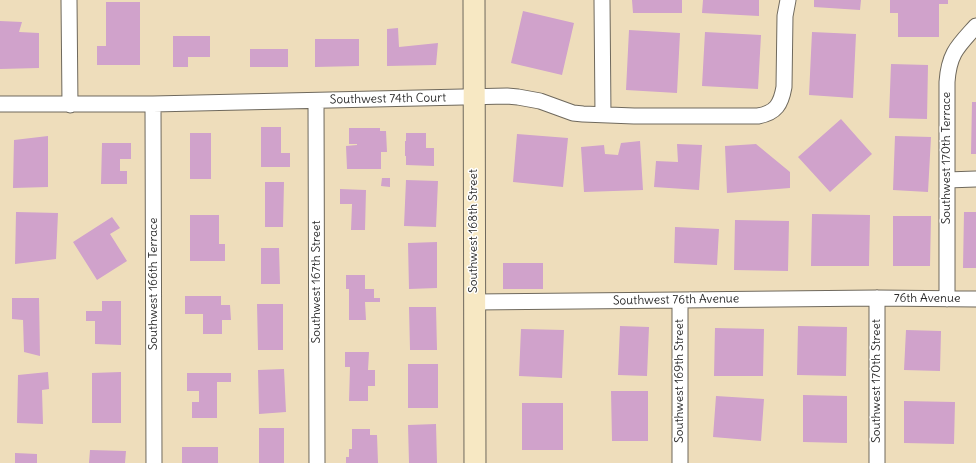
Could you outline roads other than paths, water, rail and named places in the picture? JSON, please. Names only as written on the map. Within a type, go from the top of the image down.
[{"type":"street","points":[[69,0],[70,105]]},
{"type":"street","name":"Southwest 168th Street","points":[[474,0],[475,463]]},
{"type":"street","points":[[602,0],[603,115]]},
{"type":"street","name":"Southwest 74th Court","points":[[0,104],[153,104],[507,96],[530,98],[573,113],[603,115],[758,116],[764,115],[777,107],[783,94],[785,16],[788,0]]},
{"type":"street","name":"Southwest 170th Terrace","points":[[947,299],[948,71],[953,54],[958,46],[976,26]]},
{"type":"street","name":"Southwest 167th Street","points":[[316,101],[317,463]]},
{"type":"street","name":"Southwest 166th Terrace","points":[[153,104],[154,463]]},
{"type":"street","points":[[947,180],[976,179]]},
{"type":"street","name":"Southwest 76th Avenue","points":[[475,302],[877,298]]},
{"type":"street","name":"76th Avenue","points":[[877,298],[976,299]]},
{"type":"street","name":"Southwest 170th Street","points":[[877,298],[877,463]]},
{"type":"street","name":"Southwest 169th Street","points":[[680,300],[680,463]]}]
